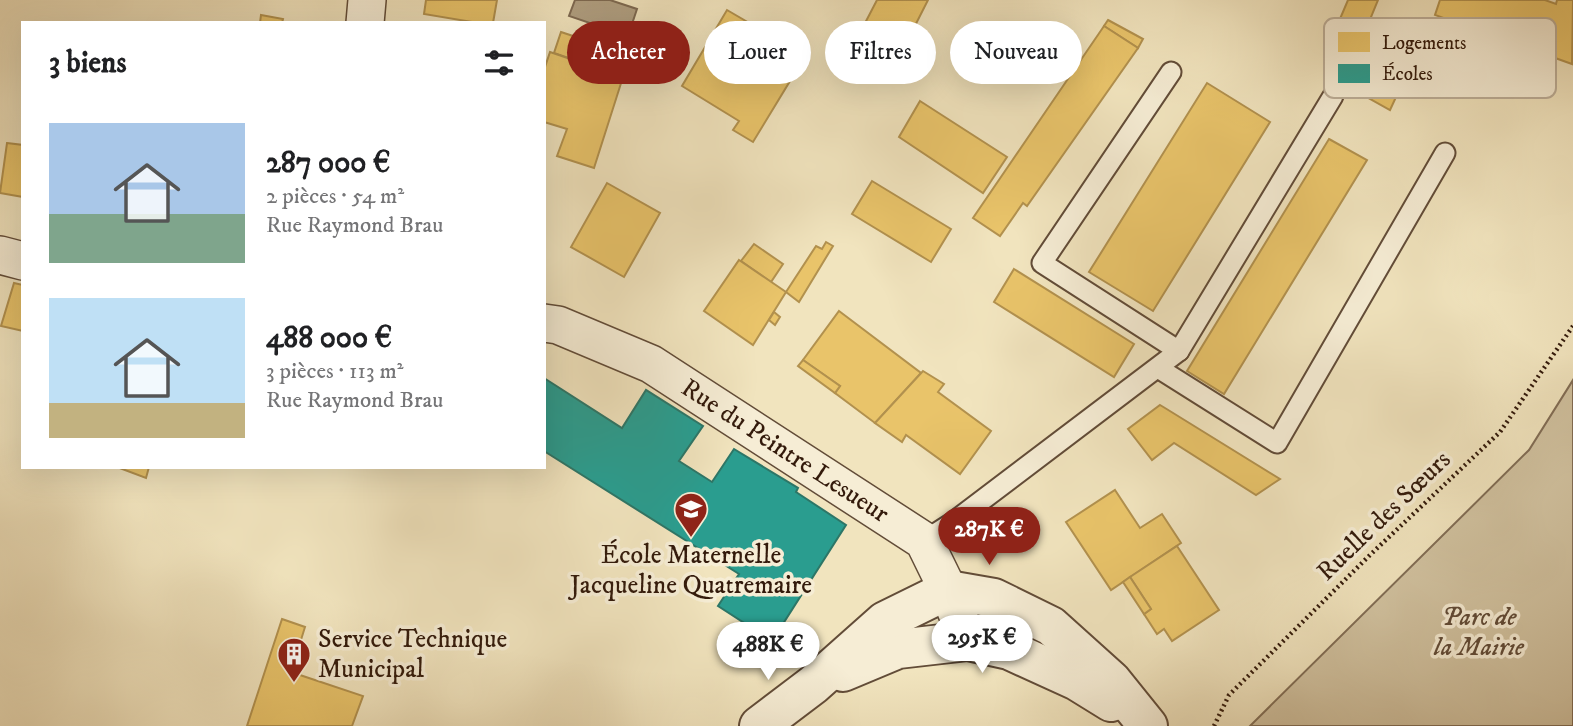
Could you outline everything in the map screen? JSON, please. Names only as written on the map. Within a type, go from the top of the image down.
[{"type":"street","points":[[365,21],[367,0]]},
{"type":"street","points":[[0,256],[21,261]]},
{"type":"street","name":"Rue du Peintre Lesueur","points":[[546,323],[558,325],[651,364],[925,541]]},
{"type":"street","points":[[925,541],[968,641]]},
{"type":"street","points":[[759,726],[813,685],[884,621],[948,590],[994,598],[1051,626],[1111,680],[1147,725]]},
{"type":"street","points":[[813,685],[898,649],[968,641],[1009,650],[1077,681],[1147,725]]},
{"type":"lane","points":[[1171,72],[1042,263],[1179,351]]},
{"type":"lane","points":[[925,541],[1179,351],[1332,98]]},
{"type":"lane","points":[[1158,368],[1277,443],[1445,153]]},
{"type":"path","name":"Ruelle des Sœurs","points":[[1214,726],[1229,695],[1371,554],[1500,432],[1573,326]]},
{"type":"green space","name":"Parc de la Mairie","points":[[1573,380],[1573,726],[1250,726],[1529,450]]},
{"type":"shaded area","points":[[575,0],[610,0],[637,9],[633,21],[584,21],[569,16]]},
{"type":"building: Logements","points":[[426,0],[497,0],[493,21],[466,21],[424,14]]},
{"type":"building: Logements","points":[[877,0],[928,0],[917,21],[866,21]]},
{"type":"building: Logements","points":[[1348,0],[1378,0],[1371,18],[1340,18]]},
{"type":"building: Logements","points":[[1440,0],[1545,0],[1556,4],[1557,0],[1573,0],[1572,64],[1556,58],[1556,18],[1443,18],[1435,15]]},
{"type":"building: Logements","points":[[727,10],[746,21],[720,21]]},
{"type":"building: Logements","points":[[261,15],[283,19],[282,21],[260,21]]},
{"type":"building: Logements","points":[[1108,20],[1143,39],[1138,48],[1104,26]]},
{"type":"building: Logements","points":[[1104,26],[1138,48],[1027,206],[1023,203],[1000,236],[973,218],[1064,84],[1082,84],[1082,58]]},
{"type":"building: Logements","points":[[561,32],[567,34],[567,58],[554,53]]},
{"type":"building: Logements","points":[[704,49],[704,84],[788,84],[753,142],[733,130],[739,121],[682,86],[690,84],[690,72]]},
{"type":"building: Logements","points":[[550,52],[567,58],[567,84],[621,84],[594,168],[557,156],[567,129],[546,123],[546,64]]},
{"type":"building: Logements","points":[[1207,83],[1270,122],[1153,311],[1089,272]]},
{"type":"building: Logements","points":[[1369,98],[1396,98],[1390,110]]},
{"type":"building: Logements","points":[[920,101],[1007,157],[983,193],[899,137]]},
{"type":"building: Logements","points":[[1329,139],[1367,160],[1224,394],[1187,371]]},
{"type":"building: Logements","points":[[7,143],[21,145],[21,197],[0,193]]},
{"type":"building: Logements","points":[[872,181],[951,229],[931,262],[852,214]]},
{"type":"building: Logements","points":[[607,183],[660,213],[624,277],[571,247]]},
{"type":"building: Logements","points":[[826,242],[833,246],[799,302],[786,292],[816,246],[822,249]]},
{"type":"building: Logements","points":[[754,244],[783,264],[771,282],[741,261]]},
{"type":"building: Logements","points":[[739,260],[786,292],[753,345],[704,311]]},
{"type":"building: Logements","points":[[1014,269],[1134,344],[1114,377],[994,302]]},
{"type":"building: Logements","points":[[14,283],[21,285],[21,331],[1,326]]},
{"type":"building: Logements","points":[[839,311],[921,373],[875,423],[835,393],[840,386],[803,360]]},
{"type":"building: Logements","points":[[774,312],[780,317],[775,325],[769,320]]},
{"type":"building: Logements","points":[[803,360],[840,386],[835,393],[798,366]]},
{"type":"building: Logements","points":[[923,371],[944,384],[938,392],[991,431],[960,474],[906,435],[902,442],[875,423]]},
{"type":"building: Logements","points":[[1160,405],[1280,479],[1256,495],[1174,443],[1152,460],[1128,429]]},
{"type":"building: Logements","points":[[122,469],[148,469],[146,478]]},
{"type":"building: Logements","points":[[1115,490],[1140,528],[1162,514],[1181,543],[1111,590],[1066,522]]},
{"type":"building: Logements","points":[[1177,546],[1219,610],[1172,641],[1164,629],[1157,634],[1144,614],[1151,609],[1130,577]]},
{"type":"building: Logements","points":[[1130,577],[1151,609],[1144,614],[1123,582]]},
{"type":"building: Logements","name":"Service Technique Municipal","points":[[282,619],[305,627],[291,672],[363,696],[352,726],[247,726]]},
{"type":"building: Écoles","points":[[546,379],[622,428],[646,390],[703,426],[679,461],[712,482],[734,449],[798,488],[796,492],[846,525],[772,641],[718,606],[739,574],[546,452]]},
{"type":"place","name":"École Maternelle Jacqueline Quatremaire","points":[[691,539]]},
{"type":"place","name":"Service Technique Municipal","points":[[294,684]]}]
